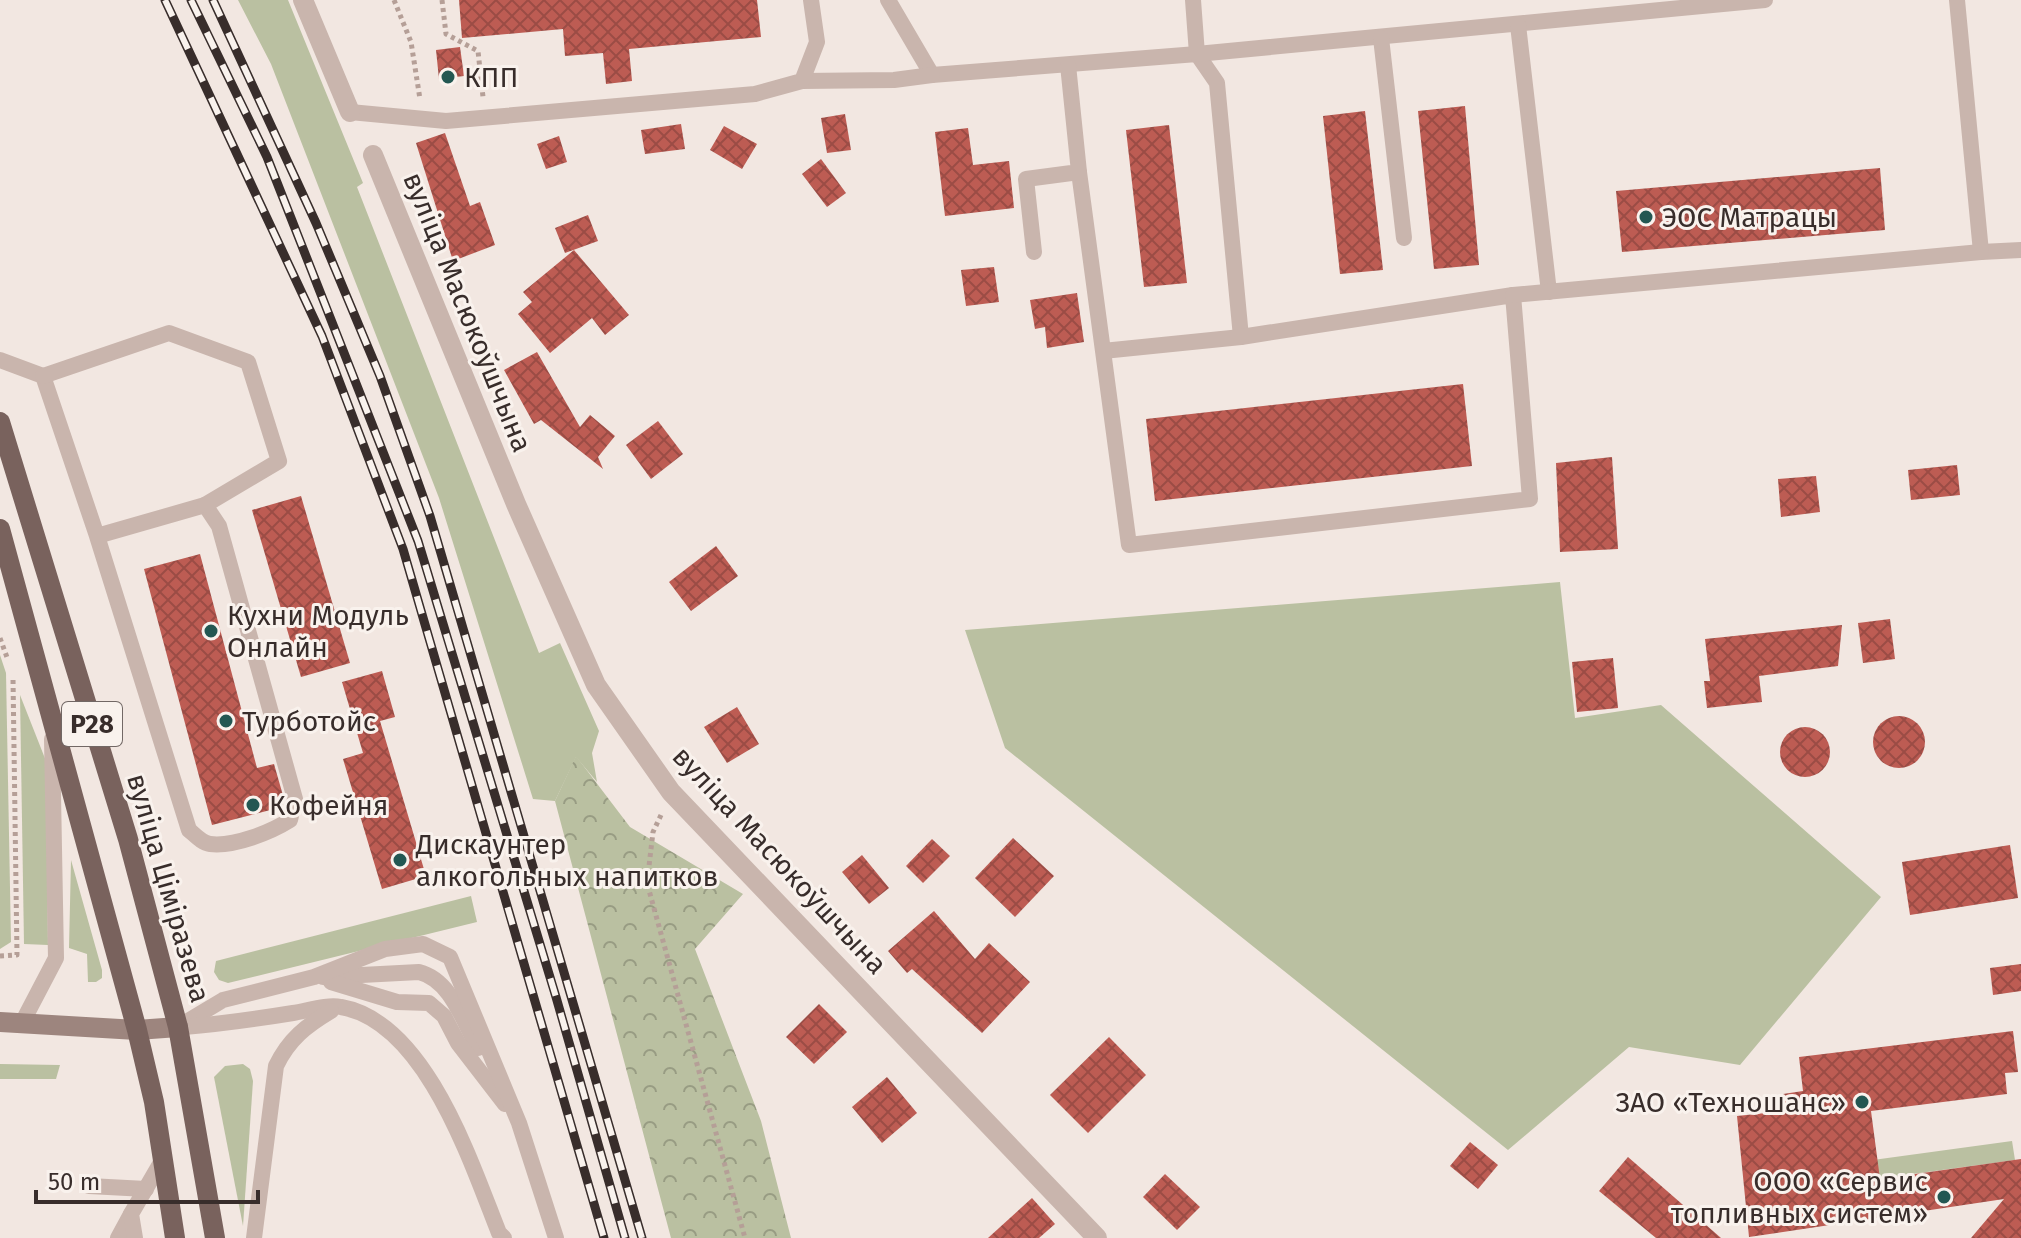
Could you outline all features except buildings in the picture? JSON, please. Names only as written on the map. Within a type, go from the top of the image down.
[{"type":"main road","name":"вуліца Ціміразева","points":[[0,422],[128,839],[178,1027],[215,1238]]},
{"type":"main road","name":"Р28","points":[[0,529],[52,730],[91,854],[137,1030],[175,1238]]},
{"type":"street","points":[[303,0],[350,112]]},
{"type":"street","name":"вуліца Масюкоўшчына","points":[[373,155],[516,504],[596,685],[671,792],[1097,1238]]},
{"type":"street","points":[[0,1022],[137,1030],[178,1027]]},
{"type":"lane","points":[[802,81],[817,42],[811,0]]},
{"type":"lane","points":[[888,0],[932,75]]},
{"type":"lane","points":[[1193,0],[1197,54],[1217,83],[1241,337]]},
{"type":"lane","points":[[350,112],[446,121],[486,118],[755,94],[802,81],[894,80],[1381,38],[1765,0]]},
{"type":"lane","points":[[1957,0],[1981,252]]},
{"type":"lane","points":[[1518,25],[1549,292]]},
{"type":"lane","points":[[1381,38],[1404,238]]},
{"type":"lane","points":[[1068,65],[1079,172],[1129,545],[1530,499],[1513,295]]},
{"type":"lane","points":[[1034,252],[1026,179],[1079,172]]},
{"type":"lane","points":[[1103,351],[1241,337],[1513,295],[2021,250]]},
{"type":"lane","points":[[0,360],[43,376],[169,333],[248,362],[279,461],[205,505],[97,536]]},
{"type":"lane","points":[[43,376],[97,536],[189,830],[207,844],[224,844],[276,829],[290,820],[295,799],[219,526],[205,505]]},
{"type":"lane","points":[[22,1023],[56,958],[52,730]]},
{"type":"lane","points":[[178,1027],[223,1000],[314,977],[400,945],[423,944],[450,957],[519,1123],[556,1238]]},
{"type":"lane","points":[[314,977],[419,972],[434,976],[443,984],[519,1123]]},
{"type":"lane","points":[[314,977],[397,1002],[429,1003],[444,1016],[458,1043],[519,1123]]},
{"type":"lane","points":[[178,1027],[227,1024],[339,1006],[363,1014],[392,1034],[414,1058],[453,1121],[504,1238]]},
{"type":"lane","points":[[254,1238],[276,1066],[287,1044],[304,1027],[339,1006]]},
{"type":"lane","points":[[118,1238],[163,1159]]},
{"type":"lane","points":[[89,1186],[146,1189]]},
{"type":"lane","points":[[126,1238],[131,1214]]},
{"type":"lane","points":[[131,1214],[135,1238]]},
{"type":"path","points":[[394,0],[411,42],[422,118]]},
{"type":"path","points":[[442,0],[446,34],[478,51],[486,118]]},
{"type":"path","points":[[0,638],[13,676],[17,955],[0,956]]},
{"type":"path","points":[[671,792],[653,832],[647,883],[745,1238]]},
{"type":"green space","points":[[238,0],[288,0],[363,183],[357,187],[539,653],[560,643],[599,731],[592,753],[597,782],[576,757],[555,801],[533,799],[439,498],[271,64]]},
{"type":"green space","points":[[1560,582],[1575,718],[1661,705],[1881,897],[1740,1065],[1629,1047],[1508,1150],[1005,748],[965,630]]},
{"type":"green space","points":[[0,655],[6,673],[11,942],[0,949]]},
{"type":"green space","points":[[20,695],[46,761],[48,945],[24,944]]},
{"type":"green space","points":[[576,756],[630,827],[743,894],[695,949],[761,1121],[791,1238],[671,1238],[555,801]]},
{"type":"green space","points":[[71,860],[102,970],[102,978],[96,982],[88,982],[87,954],[69,948]]},
{"type":"green space","points":[[471,896],[477,922],[228,983],[219,980],[214,972],[216,961]]},
{"type":"green space","points":[[0,1064],[60,1065],[56,1079],[0,1079]]},
{"type":"green space","points":[[243,1064],[250,1069],[253,1081],[243,1226],[214,1077],[225,1066]]},
{"type":"green space","points":[[2012,1141],[2015,1160],[1832,1185],[1829,1166]]},
{"type":"railway","points":[[165,0],[322,336],[403,549],[604,1238]]},
{"type":"railway","points":[[191,0],[267,157],[418,541],[556,997],[625,1238]]},
{"type":"railway","points":[[213,0],[316,223],[380,376],[430,516],[642,1238]]},
{"type":"place","name":"КПП","points":[[448,77]]},
{"type":"place","name":"ЭОС Матрацы","points":[[1646,217]]},
{"type":"place","name":"Кухни Модуль Онлайн","points":[[211,631]]},
{"type":"place","name":"Турботойс","points":[[226,721]]},
{"type":"place","name":"Кофейня","points":[[253,805]]},
{"type":"place","name":"Дискаунтер алкогольных напитков","points":[[400,860]]},
{"type":"place","name":"ЗАО «Техношанс»","points":[[1862,1102]]},
{"type":"place","name":"ООО «Сервис топливных систем»","points":[[1944,1197]]}]
